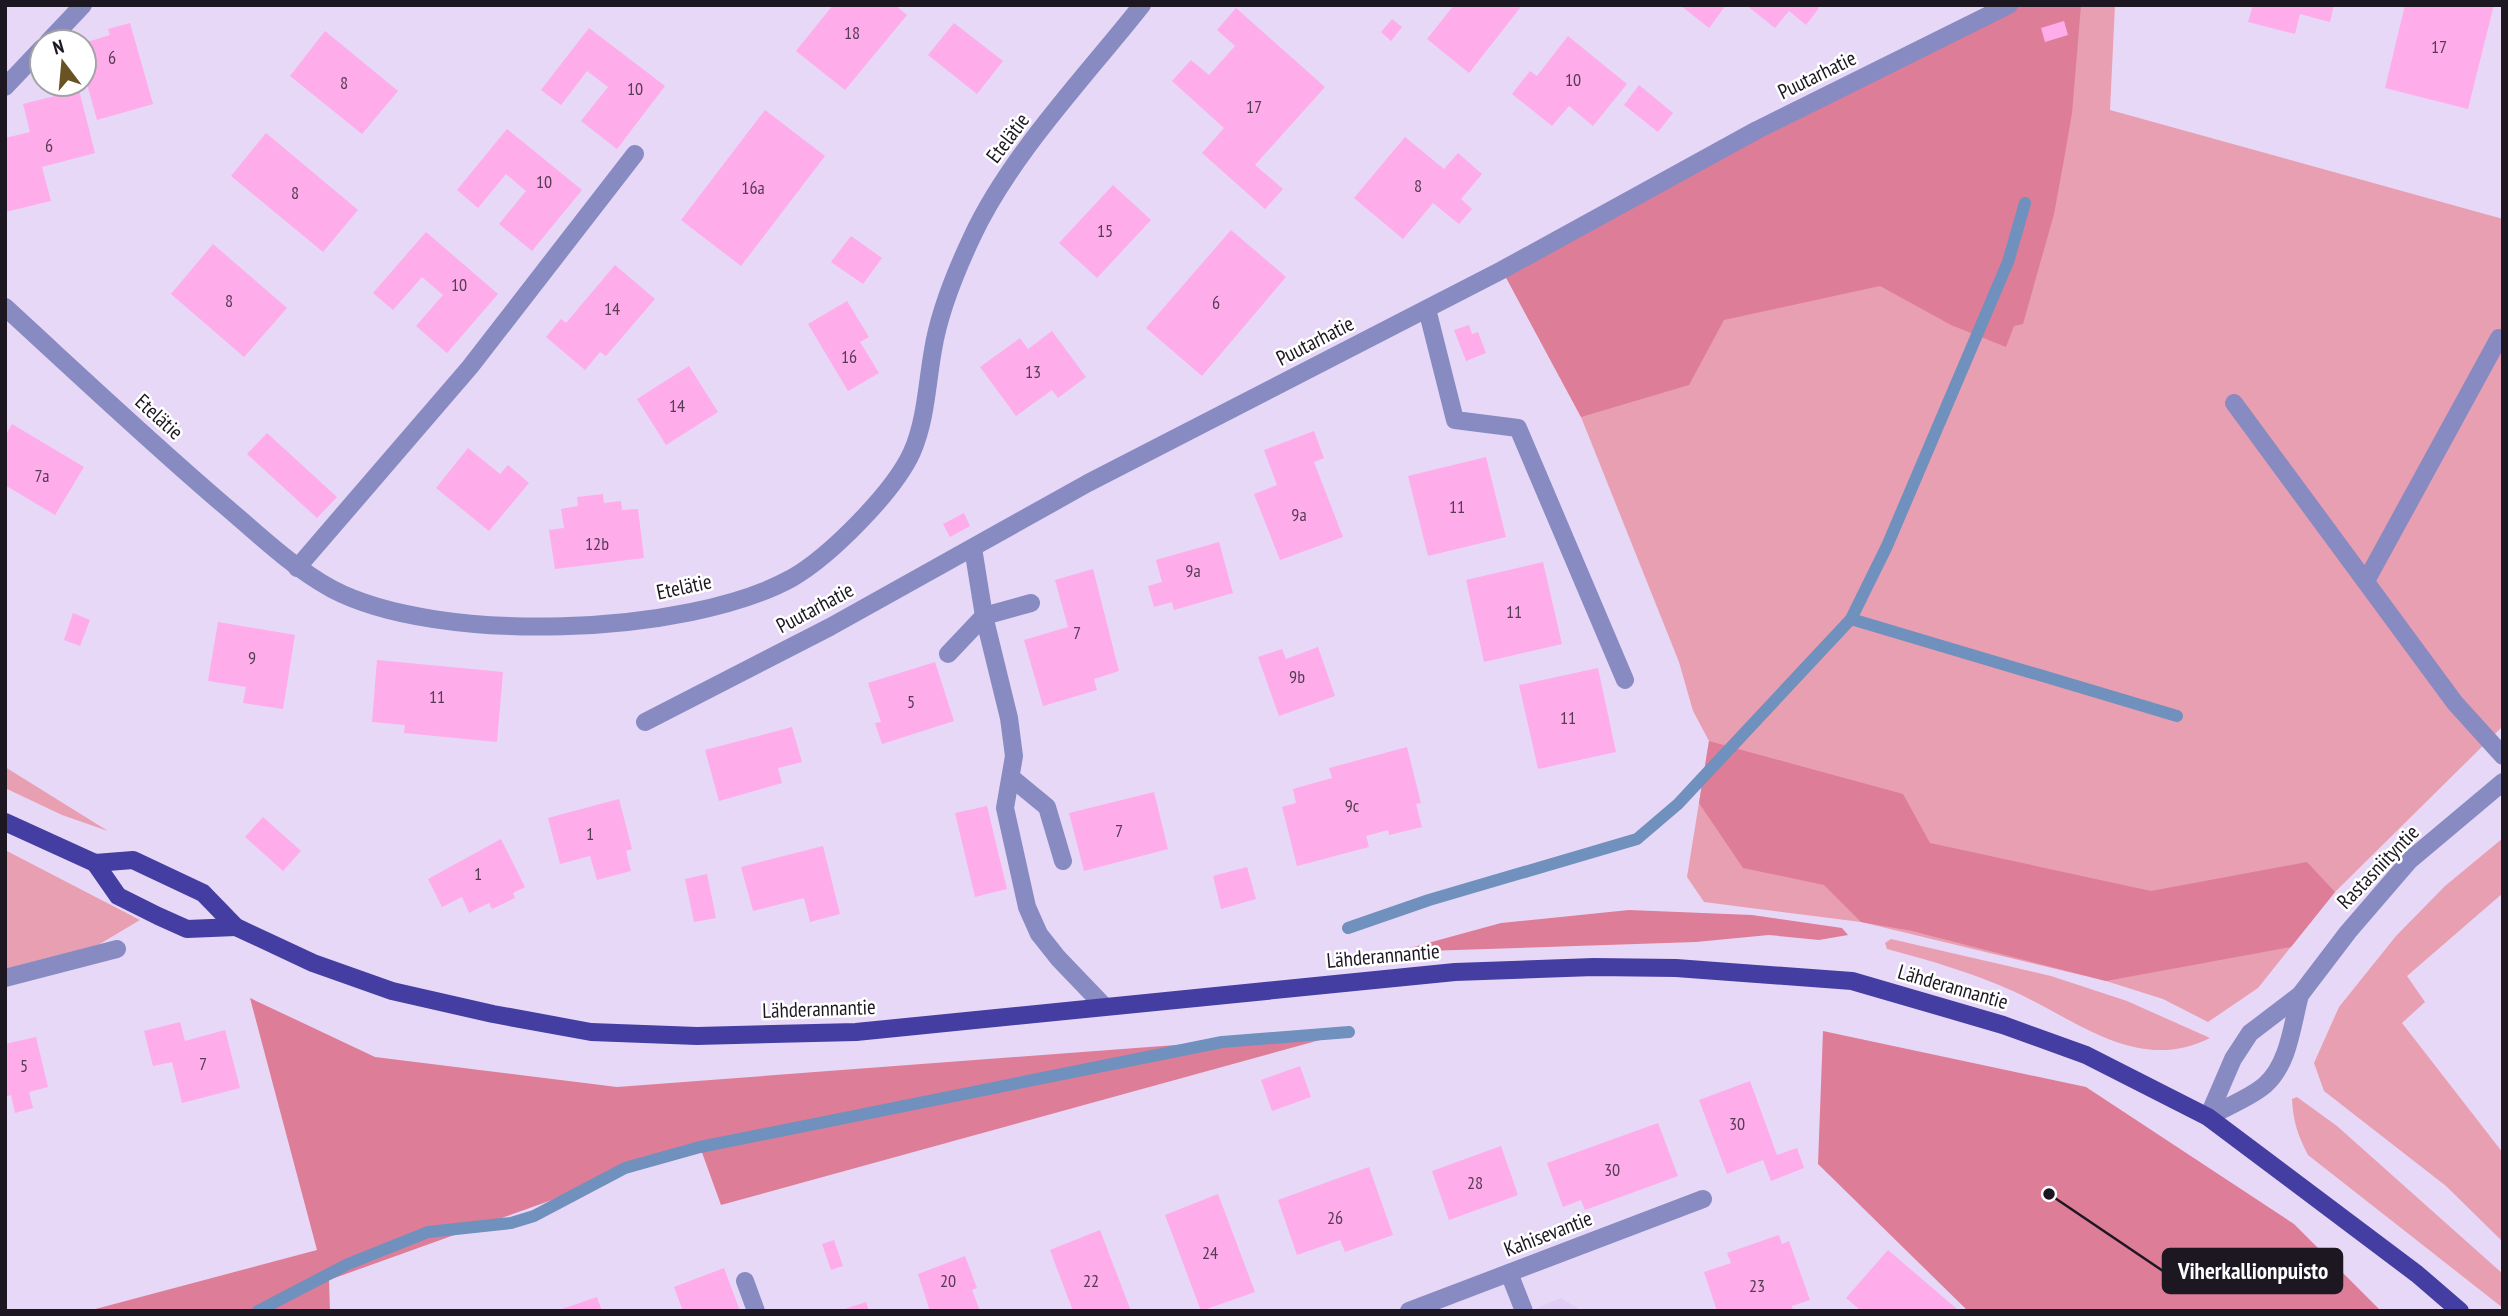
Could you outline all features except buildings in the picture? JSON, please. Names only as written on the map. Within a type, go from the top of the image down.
[{"type":"main road","name":"Lähderannantie","points":[[5,822],[95,863],[133,860],[203,893],[236,928],[313,962],[392,991],[493,1014],[591,1031],[697,1036],[856,1032],[1455,972],[1594,967],[1765,973],[1852,981],[2003,1025],[2086,1055],[2208,1117],[2417,1274],[2460,1311]]},
{"type":"main road","name":"Lähderannantie","points":[[95,863],[118,896],[158,916],[187,929],[236,928]]},
{"type":"street","points":[[61,28],[83,5]]},
{"type":"street","name":"Etelätie","points":[[5,307],[188,475],[297,568],[333,590],[379,610],[471,626],[575,626],[662,615],[730,600],[790,579],[833,547],[870,512],[912,452],[926,398],[934,346],[972,235],[1010,171],[1142,5]]},
{"type":"street","name":"Puutarhatie","points":[[645,722],[830,627],[1088,483],[1427,309],[1757,130],[2010,5]]},
{"type":"street","points":[[5,87],[28,63]]},
{"type":"street","points":[[297,568],[470,367],[635,154]]},
{"type":"street","points":[[1427,309],[1455,420],[1518,428],[1625,680]]},
{"type":"street","points":[[2365,581],[2499,338]]},
{"type":"street","points":[[2234,402],[2455,703],[2503,757]]},
{"type":"street","points":[[973,548],[984,616],[1009,718],[1014,756],[1013,779],[1005,808],[1027,906],[1040,934],[1058,958],[1104,1006]]},
{"type":"street","points":[[948,654],[984,616],[1031,603]]},
{"type":"street","points":[[1013,779],[1047,807],[1063,861]]},
{"type":"street","name":"Rastasniityntie","points":[[2208,1117],[2241,1045],[2250,1032],[2300,995],[2348,932],[2410,860],[2503,782]]},
{"type":"street","points":[[5,978],[117,949]]},
{"type":"street","name":"Rastasniityntie","points":[[2208,1117],[2265,1085],[2284,1059],[2300,995]]},
{"type":"street","name":"Kahisevantie","points":[[1420,1309],[1703,1199]]},
{"type":"street","points":[[1508,1273],[1524,1311]]},
{"type":"street","points":[[745,1281],[756,1311]]},
{"type":"shaded area","points":[[2009,5],[2115,5],[2110,110],[2503,219],[2503,726],[2335,892],[2258,988],[2208,1022],[2163,999],[2106,981],[1861,922],[1704,902],[1687,877],[1709,741],[1693,711],[1679,662],[1581,417],[1502,270]]},
{"type":"shaded area","points":[[2009,5],[2081,5],[2072,113],[2054,214],[2023,324],[2014,326],[2006,347],[1951,325],[1880,286],[1724,320],[1689,385],[1581,417],[1502,270]]},
{"type":"shaded area","points":[[1709,741],[1903,794],[1930,843],[2151,891],[2307,862],[2335,892],[2291,947],[2106,981],[1912,931],[1861,922],[1824,885],[1743,868],[1699,803]]},
{"type":"shaded area","points":[[5,767],[108,831],[62,815],[5,788]]},
{"type":"shaded area","points":[[2503,838],[2503,893],[2407,976],[2425,1002],[2402,1023],[2503,1153],[2503,1242],[2446,1186],[2324,1091],[2314,1063],[2339,1007],[2396,936],[2445,886]]},
{"type":"shaded area","points":[[5,850],[140,920],[98,945],[5,969]]},
{"type":"shaded area","points":[[1629,910],[1752,915],[1842,928],[1848,935],[1819,940],[1769,935],[1696,942],[1395,952],[1501,923]]},
{"type":"shaded area","points":[[1891,939],[2051,976],[2127,1001],[2210,1038],[2184,1048],[2158,1050],[2134,1047],[2086,1029],[1984,979],[1887,949],[1885,943]]},
{"type":"shaded area","points":[[250,998],[375,1057],[617,1087],[1349,1032],[721,1205],[700,1147],[329,1280],[330,1311],[88,1311],[317,1250]]},
{"type":"shaded area","points":[[1823,1031],[2086,1087],[2294,1224],[2381,1311],[1968,1311],[1818,1164]]},
{"type":"shaded area","points":[[2297,1097],[2337,1126],[2503,1274],[2503,1308],[2308,1155],[2294,1114],[2292,1099]]},
{"type":"shaded area","points":[[1561,1298],[1582,1311],[1530,1311]]},
{"type":"waterway","points":[[1348,928],[1429,900],[1637,839],[1678,804],[1851,619],[1887,546],[2008,262],[2025,203]]},
{"type":"waterway","points":[[1851,619],[2177,716]]},
{"type":"waterway","points":[[258,1311],[348,1264],[428,1232],[511,1223],[534,1216],[625,1168],[700,1147],[1222,1042],[1349,1032]]},
{"type":"place","name":"Viherkallionpuisto","points":[[2049,1194]]}]
